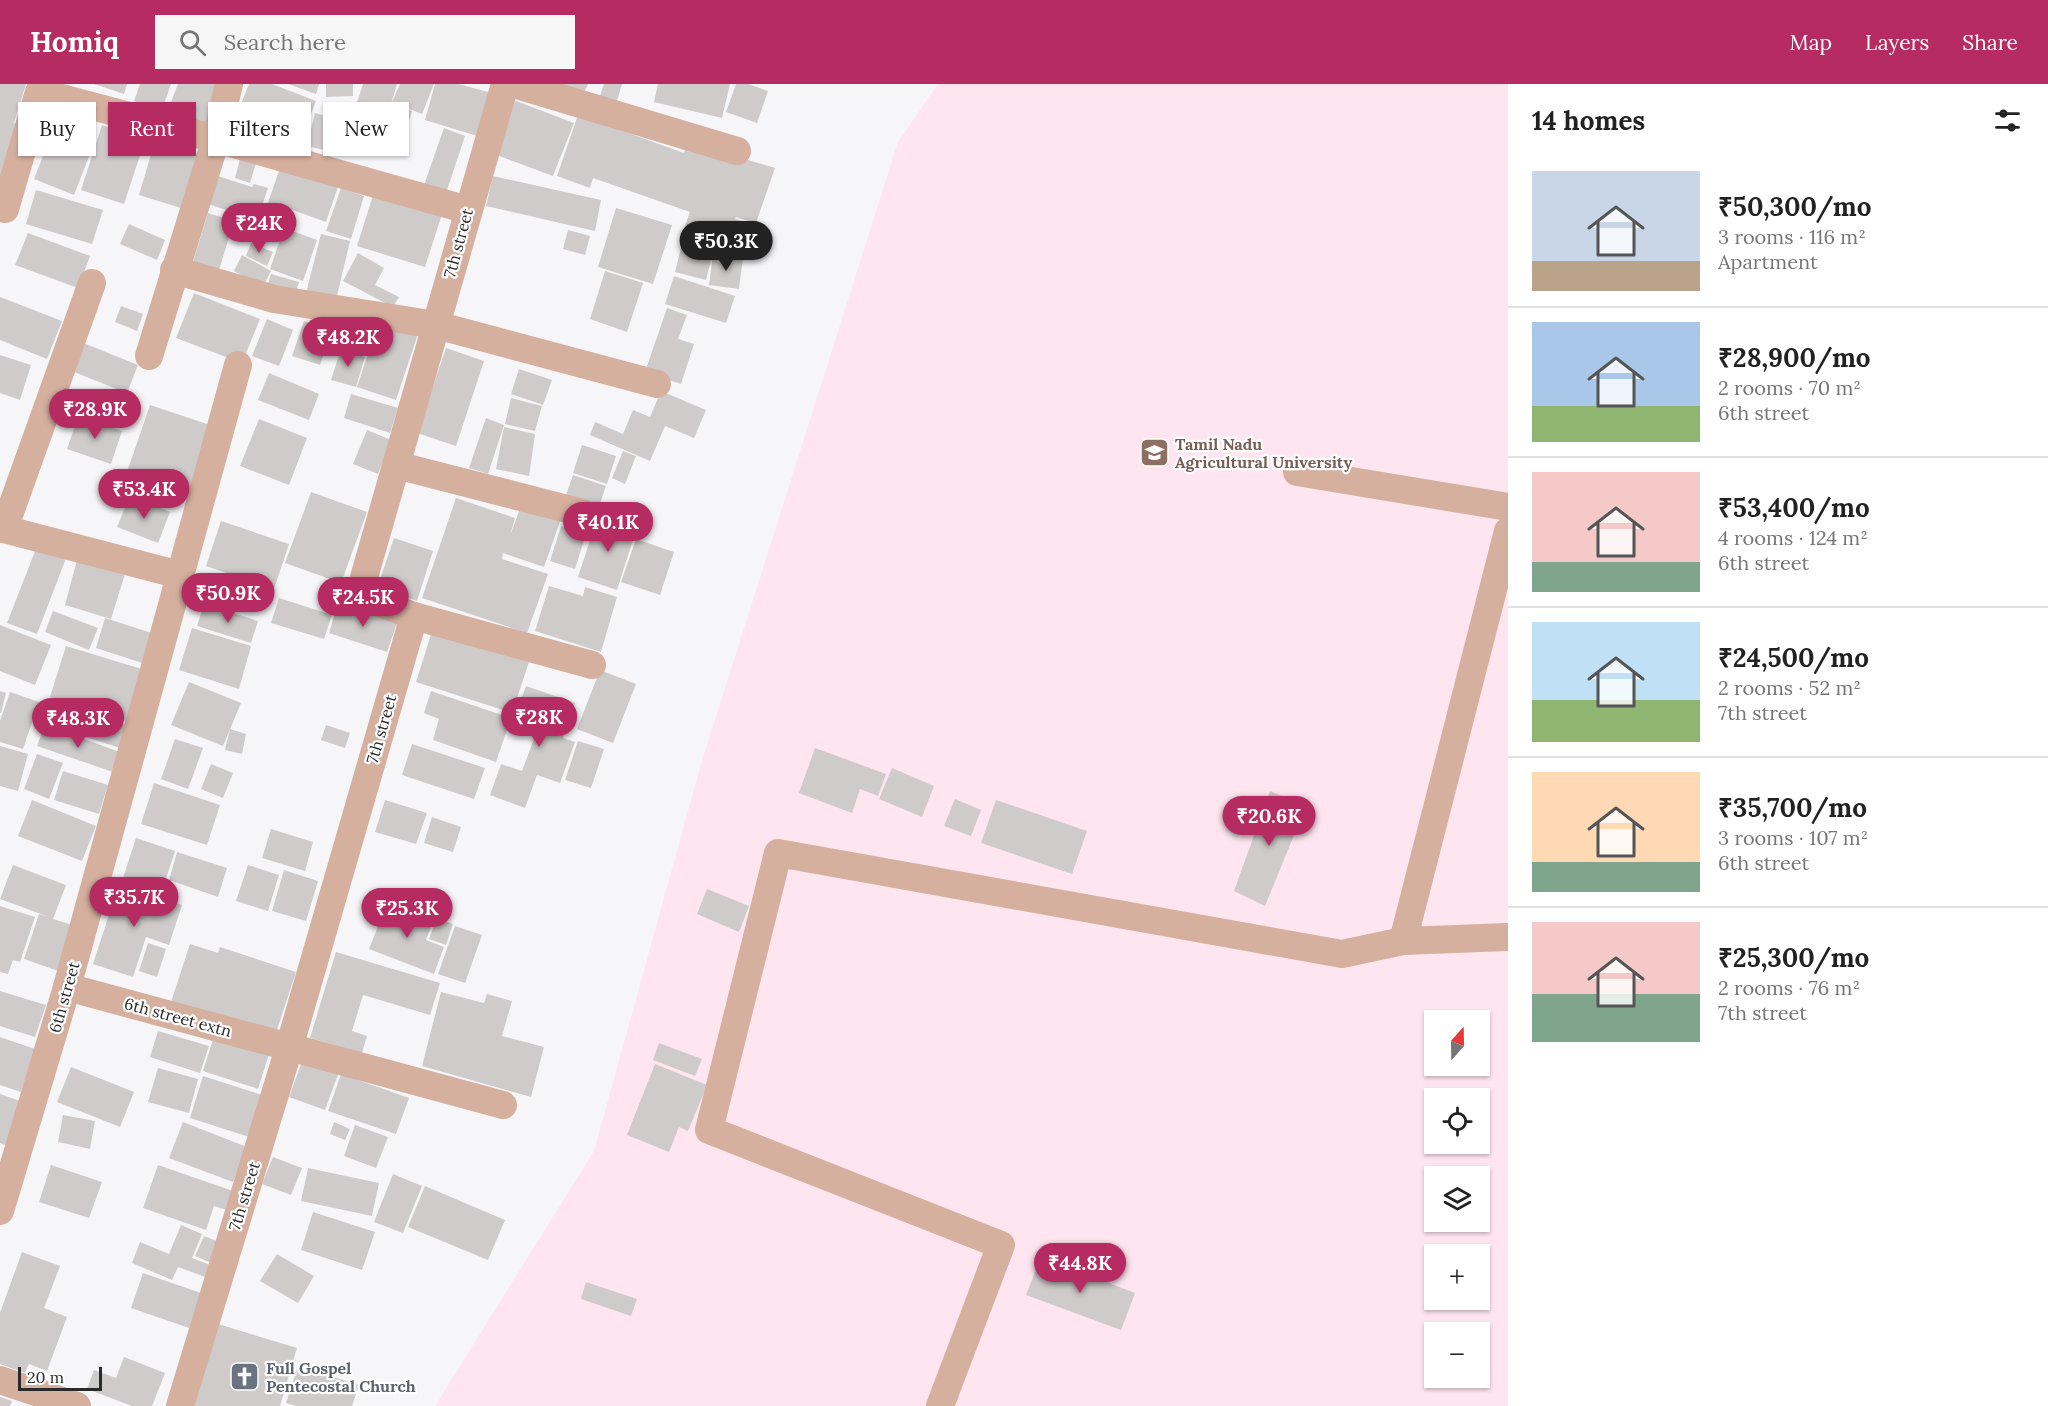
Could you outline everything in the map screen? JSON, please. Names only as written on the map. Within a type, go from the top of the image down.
[{"type":"street","points":[[225,102],[230,84]]},
{"type":"street","name":"7th street","points":[[180,1406],[289,1048],[414,616],[373,602],[364,597],[361,588],[505,84]]},
{"type":"street","points":[[514,84],[737,151]]},
{"type":"street","points":[[0,208],[5,209],[39,88],[208,137]]},
{"type":"street","points":[[149,356],[211,156]]},
{"type":"street","points":[[276,156],[468,210]]},
{"type":"street","points":[[174,270],[274,299],[436,325],[657,384]]},
{"type":"street","points":[[92,283],[2,528],[180,575]]},
{"type":"street","name":"6th street","points":[[0,1211],[67,987],[238,365]]},
{"type":"street","points":[[396,465],[583,513]]},
{"type":"street","points":[[1297,472],[1508,507]]},
{"type":"street","points":[[1403,941],[1508,531]]},
{"type":"street","points":[[414,616],[592,664]]},
{"type":"street","points":[[940,1406],[1001,1245],[709,1130],[778,853],[1342,954],[1403,941],[1508,937]]},
{"type":"street","name":"6th street extn","points":[[67,987],[503,1105]]},
{"type":"street","points":[[0,1380],[77,1406]]},
{"type":"shaded area","name":"Tamil Nadu Agricultural University","points":[[938,84],[1508,84],[1508,1406],[435,1406],[594,1151],[701,764],[898,142]]},
{"type":"building","points":[[0,84],[26,84],[20,102],[18,102],[14,123],[18,124],[18,131],[0,188]]},
{"type":"building","points":[[94,84],[127,84],[124,94]]},
{"type":"building","points":[[140,84],[171,84],[165,102],[134,101]]},
{"type":"building","points":[[178,84],[225,84],[218,102],[208,102],[208,125],[196,120],[196,102],[171,102]]},
{"type":"building","points":[[249,84],[272,84],[316,101],[311,114],[311,102],[242,102]]},
{"type":"building","points":[[288,84],[319,84],[316,94]]},
{"type":"building","points":[[326,84],[353,84],[353,96],[326,97]]},
{"type":"building","points":[[363,84],[397,84],[392,102],[357,102]]},
{"type":"building","points":[[400,84],[434,84],[422,114],[409,109],[409,102],[392,102]]},
{"type":"building","points":[[435,84],[458,84],[496,94],[484,138],[425,120]]},
{"type":"building","points":[[545,84],[588,84],[581,99]]},
{"type":"building","points":[[604,84],[622,84],[617,101],[600,96]]},
{"type":"building","points":[[658,84],[730,84],[722,118],[654,102]]},
{"type":"building","points":[[736,84],[748,84],[768,91],[757,123],[726,112]]},
{"type":"building","points":[[511,99],[574,123],[553,176],[491,153]]},
{"type":"building","points":[[315,113],[323,115],[323,150],[311,147],[311,130]]},
{"type":"building","points":[[578,115],[684,153],[688,142],[775,168],[756,223],[736,217],[735,219],[755,226],[745,255],[713,244],[711,251],[680,240],[690,212],[593,178],[590,188],[557,176]]},
{"type":"building","points":[[102,125],[108,127],[108,156],[140,156],[124,204],[81,190],[92,156],[96,156],[96,144]]},
{"type":"building","points":[[444,128],[465,136],[446,193],[424,185]]},
{"type":"building","points":[[197,154],[181,208],[139,195],[151,156],[196,156]]},
{"type":"building","points":[[43,156],[89,156],[74,195],[34,179]]},
{"type":"building","points":[[240,159],[256,163],[250,183],[235,178]]},
{"type":"building","points":[[281,165],[339,184],[326,222],[287,208],[282,223],[263,217]]},
{"type":"building","points":[[218,176],[252,187],[254,184],[268,188],[257,220],[208,204]]},
{"type":"building","points":[[493,176],[601,200],[595,231],[486,206]]},
{"type":"building","points":[[341,188],[364,196],[351,239],[326,231]]},
{"type":"building","points":[[36,190],[103,210],[92,244],[26,224]]},
{"type":"building","points":[[374,192],[442,214],[425,267],[357,246]]},
{"type":"building","points":[[616,208],[672,225],[653,284],[598,267]]},
{"type":"building","points":[[208,213],[234,221],[219,270],[193,262]]},
{"type":"building","points":[[129,224],[165,240],[157,260],[120,244]]},
{"type":"building","points":[[284,228],[317,240],[303,281],[270,269]]},
{"type":"building","points":[[568,230],[590,236],[585,255],[563,249]]},
{"type":"building","points":[[28,233],[90,256],[78,288],[15,265]]},
{"type":"building","points":[[321,234],[350,241],[336,300],[306,293]]},
{"type":"building","points":[[251,243],[273,252],[267,266],[246,256]]},
{"type":"building","points":[[681,248],[712,256],[706,280],[675,272]]},
{"type":"building","points":[[358,253],[384,268],[375,285],[399,297],[393,307],[343,281]]},
{"type":"building","points":[[713,254],[743,258],[739,289],[709,285]]},
{"type":"building","points":[[242,255],[271,271],[263,287],[234,271]]},
{"type":"building","points":[[605,271],[643,283],[627,332],[590,319]]},
{"type":"building","points":[[271,274],[299,282],[294,298],[266,290]]},
{"type":"building","points":[[674,276],[735,296],[726,323],[665,304]]},
{"type":"building","points":[[194,293],[260,319],[242,363],[176,338]]},
{"type":"building","points":[[0,297],[62,321],[47,359],[0,340]]},
{"type":"building","points":[[121,306],[143,314],[137,331],[115,322]]},
{"type":"building","points":[[667,308],[687,315],[678,339],[694,344],[681,384],[645,372]]},
{"type":"building","points":[[267,319],[293,330],[279,366],[252,356]]},
{"type":"building","points":[[304,321],[332,330],[320,365],[292,356]]},
{"type":"building","points":[[379,321],[418,334],[396,400],[357,387]]},
{"type":"building","points":[[81,342],[138,365],[127,393],[69,370]]},
{"type":"building","points":[[446,348],[484,361],[456,446],[417,433]]},
{"type":"building","points":[[341,349],[365,357],[356,387],[331,380]]},
{"type":"building","points":[[0,355],[31,365],[20,400],[0,393]]},
{"type":"building","points":[[519,369],[552,380],[543,405],[511,394]]},
{"type":"building","points":[[269,373],[319,394],[309,420],[258,400]]},
{"type":"building","points":[[661,391],[706,410],[694,438],[665,426],[650,461],[590,435],[595,422],[623,434],[633,410],[650,417]]},
{"type":"building","points":[[351,394],[398,408],[390,433],[344,418]]},
{"type":"building","points":[[511,398],[542,406],[535,431],[505,424]]},
{"type":"building","points":[[150,405],[213,426],[191,490],[128,469]]},
{"type":"building","points":[[78,417],[122,431],[111,464],[67,449]]},
{"type":"building","points":[[486,418],[504,425],[488,474],[469,468]]},
{"type":"building","points":[[259,419],[307,438],[289,485],[240,466]]},
{"type":"building","points":[[504,427],[535,434],[529,476],[496,469]]},
{"type":"building","points":[[367,430],[391,440],[378,474],[353,464]]},
{"type":"building","points":[[582,445],[616,456],[607,484],[573,473]]},
{"type":"building","points":[[623,451],[636,456],[625,484],[612,478]]},
{"type":"building","points":[[573,475],[606,486],[599,506],[566,495]]},
{"type":"building","points":[[311,492],[367,512],[341,583],[285,563]]},
{"type":"building","points":[[130,496],[170,512],[158,543],[117,527]]},
{"type":"building","points":[[456,498],[515,518],[510,536],[522,503],[562,516],[544,567],[503,553],[502,559],[548,574],[527,633],[422,598]]},
{"type":"building","points":[[614,516],[638,524],[617,590],[578,577],[596,522],[611,527]]},
{"type":"building","points":[[221,521],[289,544],[274,589],[206,566]]},
{"type":"building","points":[[561,526],[586,534],[575,569],[550,561]]},
{"type":"building","points":[[394,538],[433,551],[417,601],[377,588]]},
{"type":"building","points":[[636,539],[674,552],[660,595],[621,582]]},
{"type":"building","points":[[39,541],[68,553],[37,634],[7,623]]},
{"type":"building","points":[[77,560],[125,574],[111,619],[65,605]]},
{"type":"building","points":[[549,586],[583,596],[585,587],[617,597],[601,652],[535,631]]},
{"type":"building","points":[[279,598],[332,615],[324,639],[271,623]]},
{"type":"building","points":[[338,603],[397,623],[387,652],[329,633]]},
{"type":"building","points":[[204,604],[258,621],[251,643],[197,626]]},
{"type":"building","points":[[53,611],[98,628],[89,650],[45,632]]},
{"type":"building","points":[[105,618],[152,633],[142,663],[96,648]]},
{"type":"building","points":[[0,625],[51,645],[35,685],[0,671]]},
{"type":"building","points":[[192,628],[251,646],[239,689],[179,670]]},
{"type":"building","points":[[432,631],[529,662],[512,713],[416,682]]},
{"type":"building","points":[[66,646],[145,670],[129,722],[50,697]]},
{"type":"building","points":[[600,670],[636,684],[613,743],[577,729]]},
{"type":"building","points":[[189,682],[241,703],[223,746],[171,725]]},
{"type":"building","points":[[526,686],[575,703],[563,738],[575,742],[560,783],[537,775],[525,808],[490,795],[501,764],[522,771],[541,720],[517,711]]},
{"type":"building","points":[[0,691],[6,693],[1,713],[0,713]]},
{"type":"building","points":[[431,691],[511,718],[496,762],[433,740],[439,719],[424,713]]},
{"type":"building","points":[[10,692],[39,702],[23,749],[0,742],[0,721]]},
{"type":"building","points":[[69,706],[130,726],[123,749],[61,729]]},
{"type":"building","points":[[45,725],[120,752],[113,772],[37,746]]},
{"type":"building","points":[[326,725],[350,733],[345,748],[321,740]]},
{"type":"building","points":[[230,729],[246,734],[242,754],[225,750]]},
{"type":"building","points":[[175,739],[203,748],[188,789],[161,779]]},
{"type":"building","points":[[578,741],[604,749],[591,788],[565,780]]},
{"type":"building","points":[[412,744],[485,768],[474,799],[402,775]]},
{"type":"building","points":[[0,746],[28,754],[18,791],[0,786]]},
{"type":"building","points":[[815,748],[886,774],[878,796],[860,789],[852,813],[799,793]]},
{"type":"building","points":[[37,754],[63,763],[49,799],[24,789]]},
{"type":"building","points":[[211,764],[233,773],[223,798],[201,789]]},
{"type":"building","points":[[892,768],[934,786],[922,817],[879,799]]},
{"type":"building","points":[[63,771],[108,785],[99,814],[54,800]]},
{"type":"building","points":[[154,783],[220,805],[207,845],[141,824]]},
{"type":"building","points":[[1270,791],[1306,806],[1265,906],[1234,891]]},
{"type":"building","points":[[955,799],[981,810],[971,836],[944,826]]},
{"type":"building","points":[[32,800],[96,826],[82,861],[18,836]]},
{"type":"building","points":[[385,800],[427,813],[416,844],[375,832]]},
{"type":"building","points":[[996,800],[1087,831],[1072,874],[981,843]]},
{"type":"building","points":[[432,817],[461,827],[453,852],[424,843]]},
{"type":"building","points":[[271,829],[313,842],[305,871],[262,858]]},
{"type":"building","points":[[136,838],[175,851],[161,894],[122,881]]},
{"type":"building","points":[[177,852],[227,868],[218,897],[169,880]]},
{"type":"building","points":[[13,865],[66,885],[53,919],[79,927],[64,973],[24,959],[39,914],[49,917],[0,899]]},
{"type":"building","points":[[248,865],[279,875],[268,911],[236,901]]},
{"type":"building","points":[[284,870],[318,881],[306,921],[272,911]]},
{"type":"building","points":[[119,884],[182,905],[169,945],[146,937],[133,977],[93,964]]},
{"type":"building","points":[[707,889],[749,906],[739,932],[697,914]]},
{"type":"building","points":[[387,904],[433,921],[426,940],[444,947],[434,974],[369,949]]},
{"type":"building","points":[[0,906],[35,917],[20,962],[13,960],[8,974],[0,972]]},
{"type":"building","points":[[437,918],[453,924],[446,945],[429,939]]},
{"type":"building","points":[[455,926],[482,935],[465,983],[438,974]]},
{"type":"building","points":[[148,943],[166,949],[157,977],[139,971]]},
{"type":"building","points":[[190,944],[218,953],[220,947],[296,972],[275,1036],[171,1002]]},
{"type":"building","points":[[336,952],[440,983],[430,1015],[363,995],[352,1031],[367,1036],[362,1053],[310,1038]]},
{"type":"building","points":[[0,991],[46,1005],[35,1037],[0,1026]]},
{"type":"building","points":[[441,992],[484,1003],[487,994],[512,1001],[502,1036],[544,1047],[531,1097],[422,1066]]},
{"type":"building","points":[[158,1031],[209,1046],[200,1073],[150,1057]]},
{"type":"building","points":[[215,1033],[270,1051],[258,1089],[203,1071]]},
{"type":"building","points":[[0,1037],[35,1049],[21,1092],[0,1085]]},
{"type":"building","points":[[659,1043],[702,1059],[695,1076],[653,1060]]},
{"type":"building","points":[[303,1059],[339,1072],[325,1110],[289,1097]]},
{"type":"building","points":[[655,1064],[707,1085],[688,1131],[679,1127],[669,1152],[627,1135]]},
{"type":"building","points":[[71,1067],[134,1092],[120,1127],[57,1102]]},
{"type":"building","points":[[158,1068],[198,1079],[189,1113],[148,1102]]},
{"type":"building","points":[[341,1074],[409,1098],[396,1134],[328,1111]]},
{"type":"building","points":[[203,1076],[262,1095],[249,1137],[190,1118]]},
{"type":"building","points":[[0,1094],[23,1102],[8,1146],[0,1143]]},
{"type":"building","points":[[63,1115],[95,1121],[90,1149],[58,1142]]},
{"type":"building","points":[[183,1122],[247,1147],[233,1182],[169,1158]]},
{"type":"building","points":[[334,1122],[350,1129],[345,1140],[330,1134]]},
{"type":"building","points":[[355,1125],[388,1137],[376,1168],[344,1156]]},
{"type":"building","points":[[273,1157],[302,1168],[291,1195],[262,1184]]},
{"type":"building","points":[[51,1165],[102,1182],[89,1218],[39,1202]]},
{"type":"building","points":[[158,1165],[236,1192],[230,1211],[214,1206],[206,1230],[143,1208]]},
{"type":"building","points":[[308,1168],[379,1183],[372,1216],[301,1201]]},
{"type":"building","points":[[393,1174],[422,1186],[403,1233],[374,1222]]},
{"type":"building","points":[[425,1186],[505,1220],[488,1260],[408,1227]]},
{"type":"building","points":[[313,1212],[375,1232],[362,1270],[301,1250]]},
{"type":"building","points":[[181,1225],[202,1234],[192,1258],[213,1266],[208,1278],[178,1267],[172,1280],[132,1263],[140,1242],[169,1254]]},
{"type":"building","points":[[204,1236],[224,1244],[216,1265],[195,1256]]},
{"type":"building","points":[[22,1252],[60,1266],[44,1308],[67,1317],[47,1371],[29,1364],[25,1373],[0,1364],[0,1313]]},
{"type":"building","points":[[277,1254],[314,1276],[298,1303],[260,1281]]},
{"type":"building","points":[[1041,1257],[1135,1293],[1121,1330],[1026,1295]]},
{"type":"building","points":[[143,1273],[201,1293],[189,1328],[131,1308]]},
{"type":"building","points":[[586,1282],[637,1299],[631,1316],[581,1299]]},
{"type":"building","name":"Full Gospel Pentecostal Church","points":[[218,1324],[297,1348],[280,1406],[194,1406]]},
{"type":"building","points":[[124,1357],[165,1373],[152,1406],[132,1406],[87,1389],[94,1370],[116,1378]]},
{"type":"building","points":[[298,1366],[359,1385],[352,1406],[296,1406],[286,1403]]},
{"type":"building","points":[[0,1397],[12,1401],[10,1406],[0,1406]]},
{"type":"place","name":"Tamil Nadu Agricultural University","points":[[1154,453]]},
{"type":"place","name":"Full Gospel Pentecostal Church","points":[[245,1377]]}]
